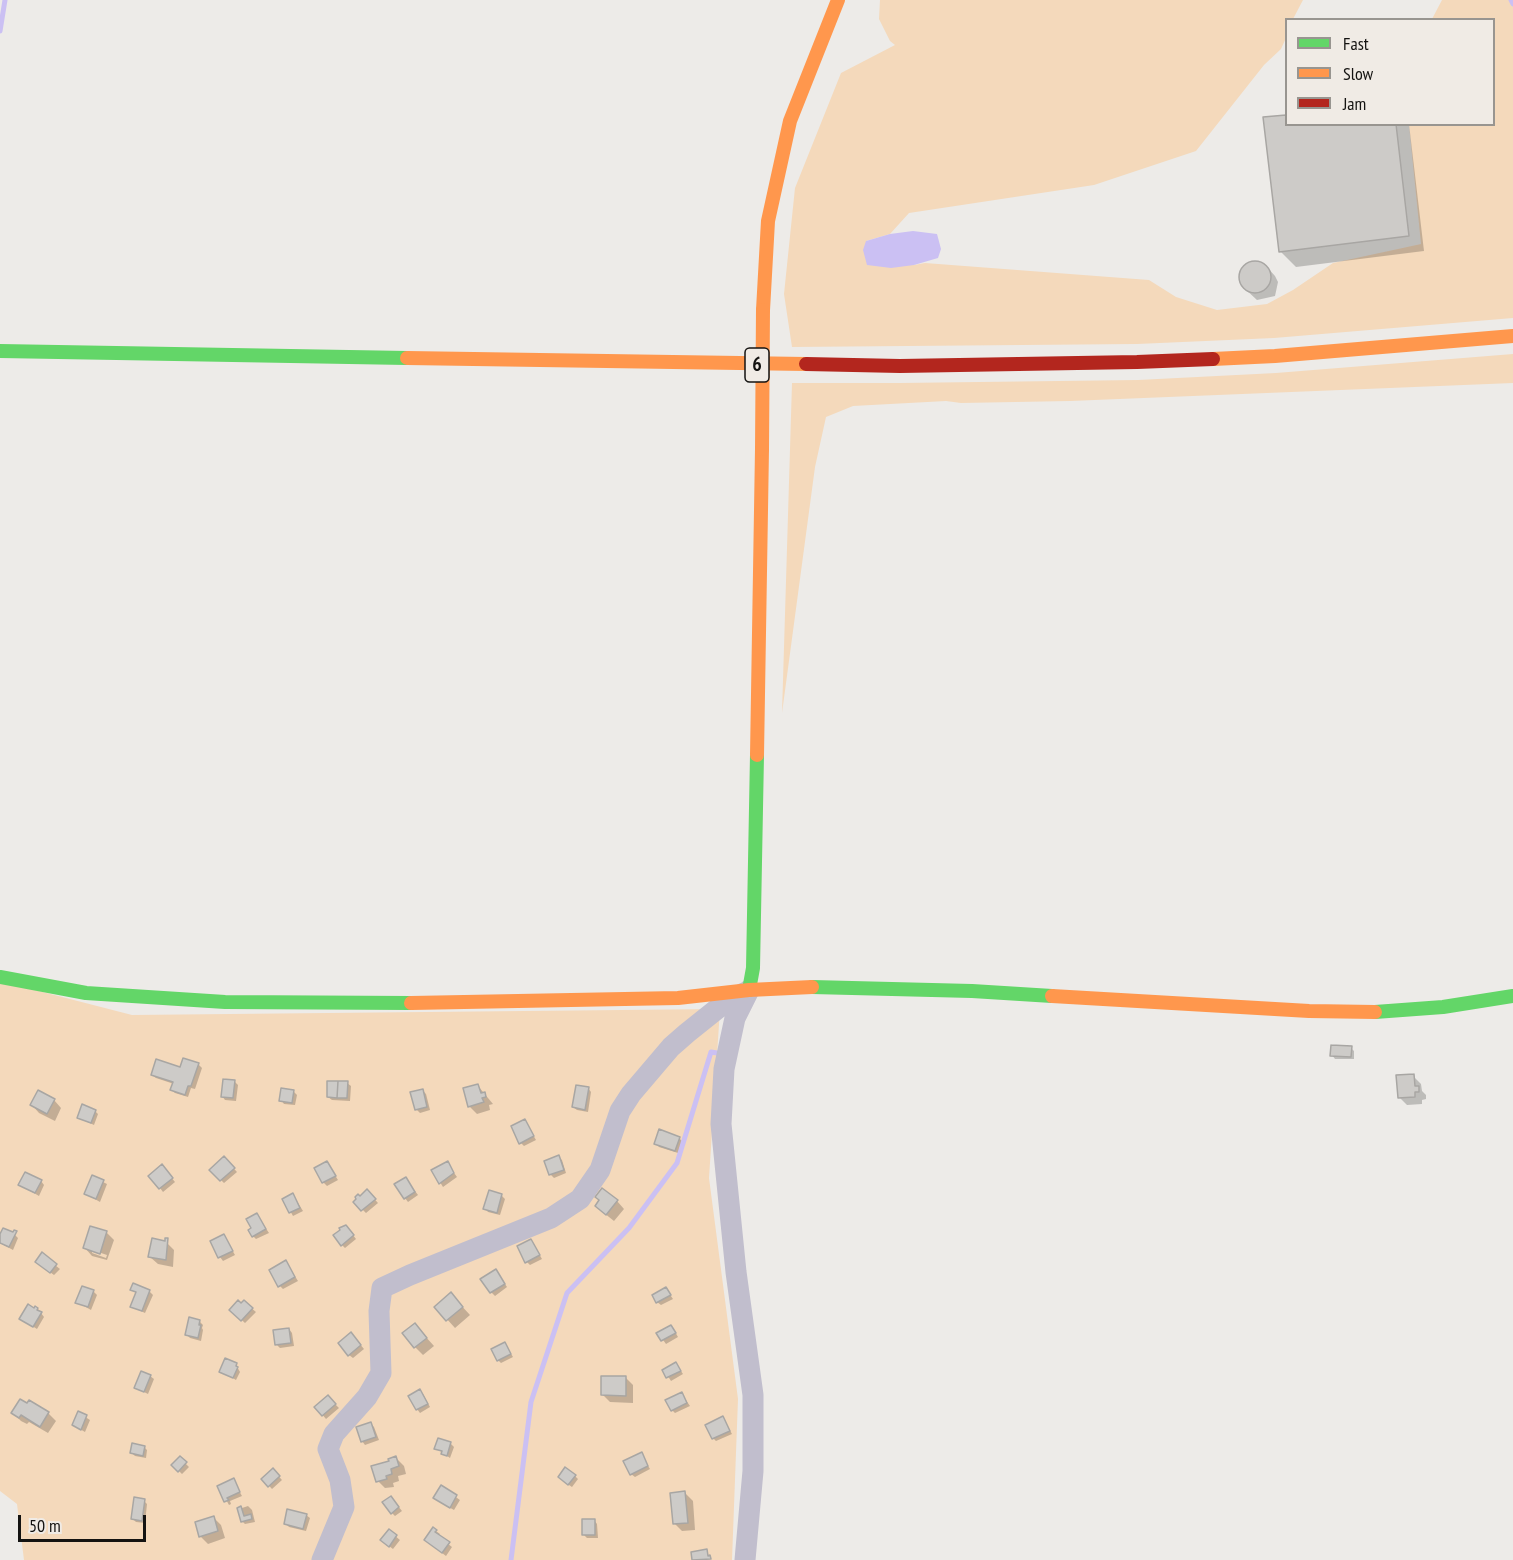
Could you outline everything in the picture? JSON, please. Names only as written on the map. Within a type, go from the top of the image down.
[{"type":"street","points":[[745,1560],[753,1471],[753,1395],[735,1261],[721,1124],[724,1069],[735,1018],[749,990],[753,968],[763,310],[768,221],[790,121],[838,0]]},
{"type":"street","name":"6","points":[[0,351],[900,366],[1137,362],[1275,356],[1513,336]]},
{"type":"street","points":[[0,977],[86,993],[225,1002],[494,1003],[678,998],[749,990],[832,986],[972,991],[1309,1011],[1413,1010],[1513,996]]},
{"type":"street","points":[[322,1560],[344,1507],[339,1480],[328,1449],[334,1434],[367,1397],[381,1373],[379,1311],[382,1288],[551,1218],[580,1199],[600,1170],[620,1111],[631,1094],[671,1047],[722,1005],[749,990]]},
{"type":"shaded area","points":[[880,0],[1303,0],[1294,18],[1285,18],[1285,40],[1281,49],[1264,65],[1196,151],[1094,185],[909,213],[890,234],[866,241],[914,265],[925,263],[1149,280],[1176,297],[1217,310],[1267,304],[1293,290],[1333,263],[1421,244],[1409,126],[1495,126],[1495,18],[1433,18],[1442,0],[1513,0],[1513,318],[1274,338],[1137,344],[792,347],[784,294],[795,188],[841,73],[895,45],[890,41],[879,19]]},
{"type":"shaded area","points":[[913,231],[937,234],[941,249],[938,258],[914,265],[891,268],[867,265],[863,250],[866,241],[890,234]]},
{"type":"shaded area","points":[[1513,354],[1513,383],[1070,401],[961,403],[946,401],[853,406],[826,417],[815,467],[782,713],[792,383],[1138,380],[1276,373]]},
{"type":"shaded area","points":[[0,981],[132,1015],[720,1009],[709,1178],[738,1399],[732,1560],[24,1560],[17,1504],[0,1491]]},
{"type":"building","points":[[1285,115],[1285,126],[1396,126],[1409,236],[1279,252],[1263,117]]},
{"type":"building","points":[[1255,261],[1266,266],[1271,277],[1266,288],[1255,293],[1244,288],[1239,277],[1244,266]]},
{"type":"building","points":[[1331,1045],[1352,1046],[1351,1057],[1330,1056]]},
{"type":"building","points":[[183,1058],[199,1063],[191,1086],[188,1086],[185,1095],[170,1090],[173,1082],[151,1075],[156,1059],[180,1067]]},
{"type":"building","points":[[1414,1074],[1415,1086],[1419,1086],[1419,1092],[1415,1092],[1415,1097],[1398,1098],[1396,1075]]},
{"type":"building","points":[[223,1079],[235,1080],[233,1098],[221,1097]]},
{"type":"building","points":[[327,1081],[338,1081],[337,1098],[327,1097]]},
{"type":"building","points":[[338,1081],[348,1081],[347,1098],[337,1098]]},
{"type":"building","points":[[478,1084],[481,1093],[485,1092],[486,1097],[482,1098],[484,1102],[468,1107],[463,1088]]},
{"type":"building","points":[[576,1085],[589,1087],[585,1110],[572,1107]]},
{"type":"building","points":[[281,1088],[294,1090],[292,1103],[279,1101]]},
{"type":"building","points":[[423,1089],[427,1107],[415,1110],[410,1092]]},
{"type":"building","points":[[38,1090],[55,1099],[47,1114],[30,1105]]},
{"type":"building","points":[[82,1104],[96,1110],[91,1123],[77,1118]]},
{"type":"building","points":[[525,1119],[534,1136],[519,1144],[511,1126]]},
{"type":"building","points":[[659,1129],[680,1137],[675,1151],[654,1144]]},
{"type":"building","points":[[559,1155],[564,1170],[549,1175],[544,1161]]},
{"type":"building","points":[[224,1156],[235,1168],[220,1181],[209,1170]]},
{"type":"building","points":[[327,1161],[336,1176],[322,1183],[314,1168]]},
{"type":"building","points":[[448,1161],[454,1173],[439,1184],[431,1170]]},
{"type":"building","points":[[162,1164],[173,1178],[159,1189],[148,1176]]},
{"type":"building","points":[[25,1172],[42,1180],[35,1193],[18,1185]]},
{"type":"building","points":[[92,1175],[104,1180],[96,1199],[84,1194]]},
{"type":"building","points":[[406,1177],[415,1192],[404,1199],[394,1184]]},
{"type":"building","points":[[602,1188],[618,1200],[606,1215],[595,1206],[599,1200],[595,1197]]},
{"type":"building","points":[[367,1189],[376,1199],[361,1211],[353,1202],[358,1194],[360,1196]]},
{"type":"building","points":[[489,1190],[502,1194],[497,1213],[483,1209]]},
{"type":"building","points":[[293,1193],[300,1208],[289,1213],[282,1199]]},
{"type":"building","points":[[257,1213],[266,1229],[252,1237],[248,1230],[251,1228],[246,1219]]},
{"type":"building","points":[[346,1225],[354,1235],[341,1246],[333,1235],[340,1230],[339,1228]]},
{"type":"building","points":[[90,1226],[107,1231],[100,1254],[83,1248]]},
{"type":"building","points":[[3,1228],[13,1232],[17,1231],[9,1247],[0,1243]]},
{"type":"building","points":[[224,1234],[233,1251],[218,1258],[210,1241]]},
{"type":"building","points":[[152,1238],[165,1241],[165,1238],[168,1238],[166,1260],[148,1257]]},
{"type":"building","points":[[531,1239],[540,1255],[525,1263],[517,1246]]},
{"type":"building","points":[[42,1252],[57,1264],[50,1273],[35,1262]]},
{"type":"building","points":[[286,1260],[295,1277],[278,1287],[269,1270]]},
{"type":"building","points":[[496,1269],[505,1284],[490,1293],[480,1279]]},
{"type":"building","points":[[133,1283],[150,1290],[142,1311],[130,1307],[136,1292],[130,1290]]},
{"type":"building","points":[[82,1286],[94,1290],[88,1307],[75,1303]]},
{"type":"building","points":[[666,1287],[671,1295],[656,1303],[652,1295]]},
{"type":"building","points":[[451,1292],[463,1307],[446,1321],[434,1307]]},
{"type":"building","points":[[238,1300],[241,1303],[244,1300],[253,1308],[241,1321],[229,1310]]},
{"type":"building","points":[[28,1304],[42,1312],[33,1327],[19,1319]]},
{"type":"building","points":[[189,1317],[200,1320],[198,1338],[185,1335]]},
{"type":"building","points":[[415,1323],[427,1338],[414,1348],[402,1333]]},
{"type":"building","points":[[671,1325],[676,1333],[661,1341],[656,1333]]},
{"type":"building","points":[[289,1328],[291,1343],[275,1345],[273,1330]]},
{"type":"building","points":[[351,1332],[361,1345],[348,1356],[338,1343]]},
{"type":"building","points":[[505,1342],[511,1354],[497,1361],[491,1349]]},
{"type":"building","points":[[225,1358],[237,1363],[238,1367],[233,1378],[219,1372]]},
{"type":"building","points":[[676,1362],[681,1371],[666,1378],[662,1370]]},
{"type":"building","points":[[141,1371],[151,1375],[144,1392],[134,1388]]},
{"type":"building","points":[[601,1376],[626,1376],[626,1396],[601,1395]]},
{"type":"building","points":[[420,1389],[428,1404],[416,1410],[408,1396]]},
{"type":"building","points":[[682,1392],[687,1403],[671,1411],[665,1400]]},
{"type":"building","points":[[328,1395],[336,1404],[322,1416],[314,1407]]},
{"type":"building","points":[[20,1399],[27,1403],[29,1400],[49,1412],[40,1427],[21,1415],[19,1418],[11,1413]]},
{"type":"building","points":[[78,1411],[87,1415],[81,1430],[72,1425]]},
{"type":"building","points":[[723,1416],[730,1431],[712,1439],[705,1425]]},
{"type":"building","points":[[371,1422],[376,1437],[361,1442],[356,1427]]},
{"type":"building","points":[[438,1438],[451,1442],[447,1456],[441,1454],[442,1451],[434,1449]]},
{"type":"building","points":[[132,1443],[145,1446],[143,1456],[130,1453]]},
{"type":"building","points":[[642,1452],[648,1466],[630,1475],[623,1461]]},
{"type":"building","points":[[180,1456],[187,1462],[178,1472],[171,1465]]},
{"type":"building","points":[[396,1456],[399,1466],[391,1469],[392,1474],[386,1476],[387,1479],[376,1482],[371,1466],[389,1461],[388,1459]]},
{"type":"building","points":[[565,1467],[576,1475],[568,1485],[558,1477]]},
{"type":"building","points":[[273,1468],[280,1476],[268,1487],[261,1479]]},
{"type":"building","points":[[234,1478],[240,1492],[227,1498],[229,1500],[224,1502],[217,1486]]},
{"type":"building","points":[[441,1485],[457,1495],[450,1508],[433,1498]]},
{"type":"building","points":[[685,1491],[688,1523],[673,1524],[670,1493]]},
{"type":"building","points":[[391,1496],[399,1507],[391,1514],[382,1502]]},
{"type":"building","points":[[134,1497],[145,1499],[142,1521],[131,1519]]},
{"type":"building","points":[[241,1506],[244,1516],[251,1514],[252,1519],[241,1522],[237,1508]]},
{"type":"building","points":[[287,1509],[307,1514],[303,1529],[284,1524]]},
{"type":"building","points":[[214,1516],[218,1531],[199,1537],[195,1522]]},
{"type":"building","points":[[582,1519],[595,1519],[595,1535],[582,1535]]},
{"type":"building","points":[[433,1527],[437,1530],[435,1532],[450,1542],[442,1553],[424,1540]]},
{"type":"building","points":[[389,1529],[397,1535],[389,1547],[380,1540]]},
{"type":"building","points":[[707,1549],[711,1559],[692,1560],[691,1552]]},
{"type":"waterway","points":[[0,31],[5,0]]},
{"type":"waterway","points":[[1511,0],[1513,4]]},
{"type":"waterway","points":[[511,1560],[531,1402],[567,1293],[629,1228],[677,1163],[711,1052],[723,1054]]},
{"type":"traffic: fast","points":[[0,351],[407,358]]},
{"type":"traffic: fast","points":[[749,990],[753,968],[757,755]]},
{"type":"traffic: fast","points":[[0,977],[86,993],[225,1002],[411,1003]]},
{"type":"traffic: fast","points":[[812,987],[972,991],[1052,996]]},
{"type":"traffic: fast","points":[[1375,1012],[1443,1007],[1513,996]]},
{"type":"traffic: slow","points":[[763,310],[768,221],[790,121],[838,0]]},
{"type":"traffic: slow","points":[[762,449],[763,310]]},
{"type":"traffic: slow","points":[[1213,359],[1513,336]]},
{"type":"traffic: slow","points":[[407,358],[806,364]]},
{"type":"traffic: slow","points":[[757,755],[762,449]]},
{"type":"traffic: slow","points":[[411,1003],[678,998],[749,990],[812,987]]},
{"type":"traffic: slow","points":[[1052,996],[1309,1011],[1375,1012]]},
{"type":"traffic: jam","points":[[806,364],[900,366],[1213,359]]}]
